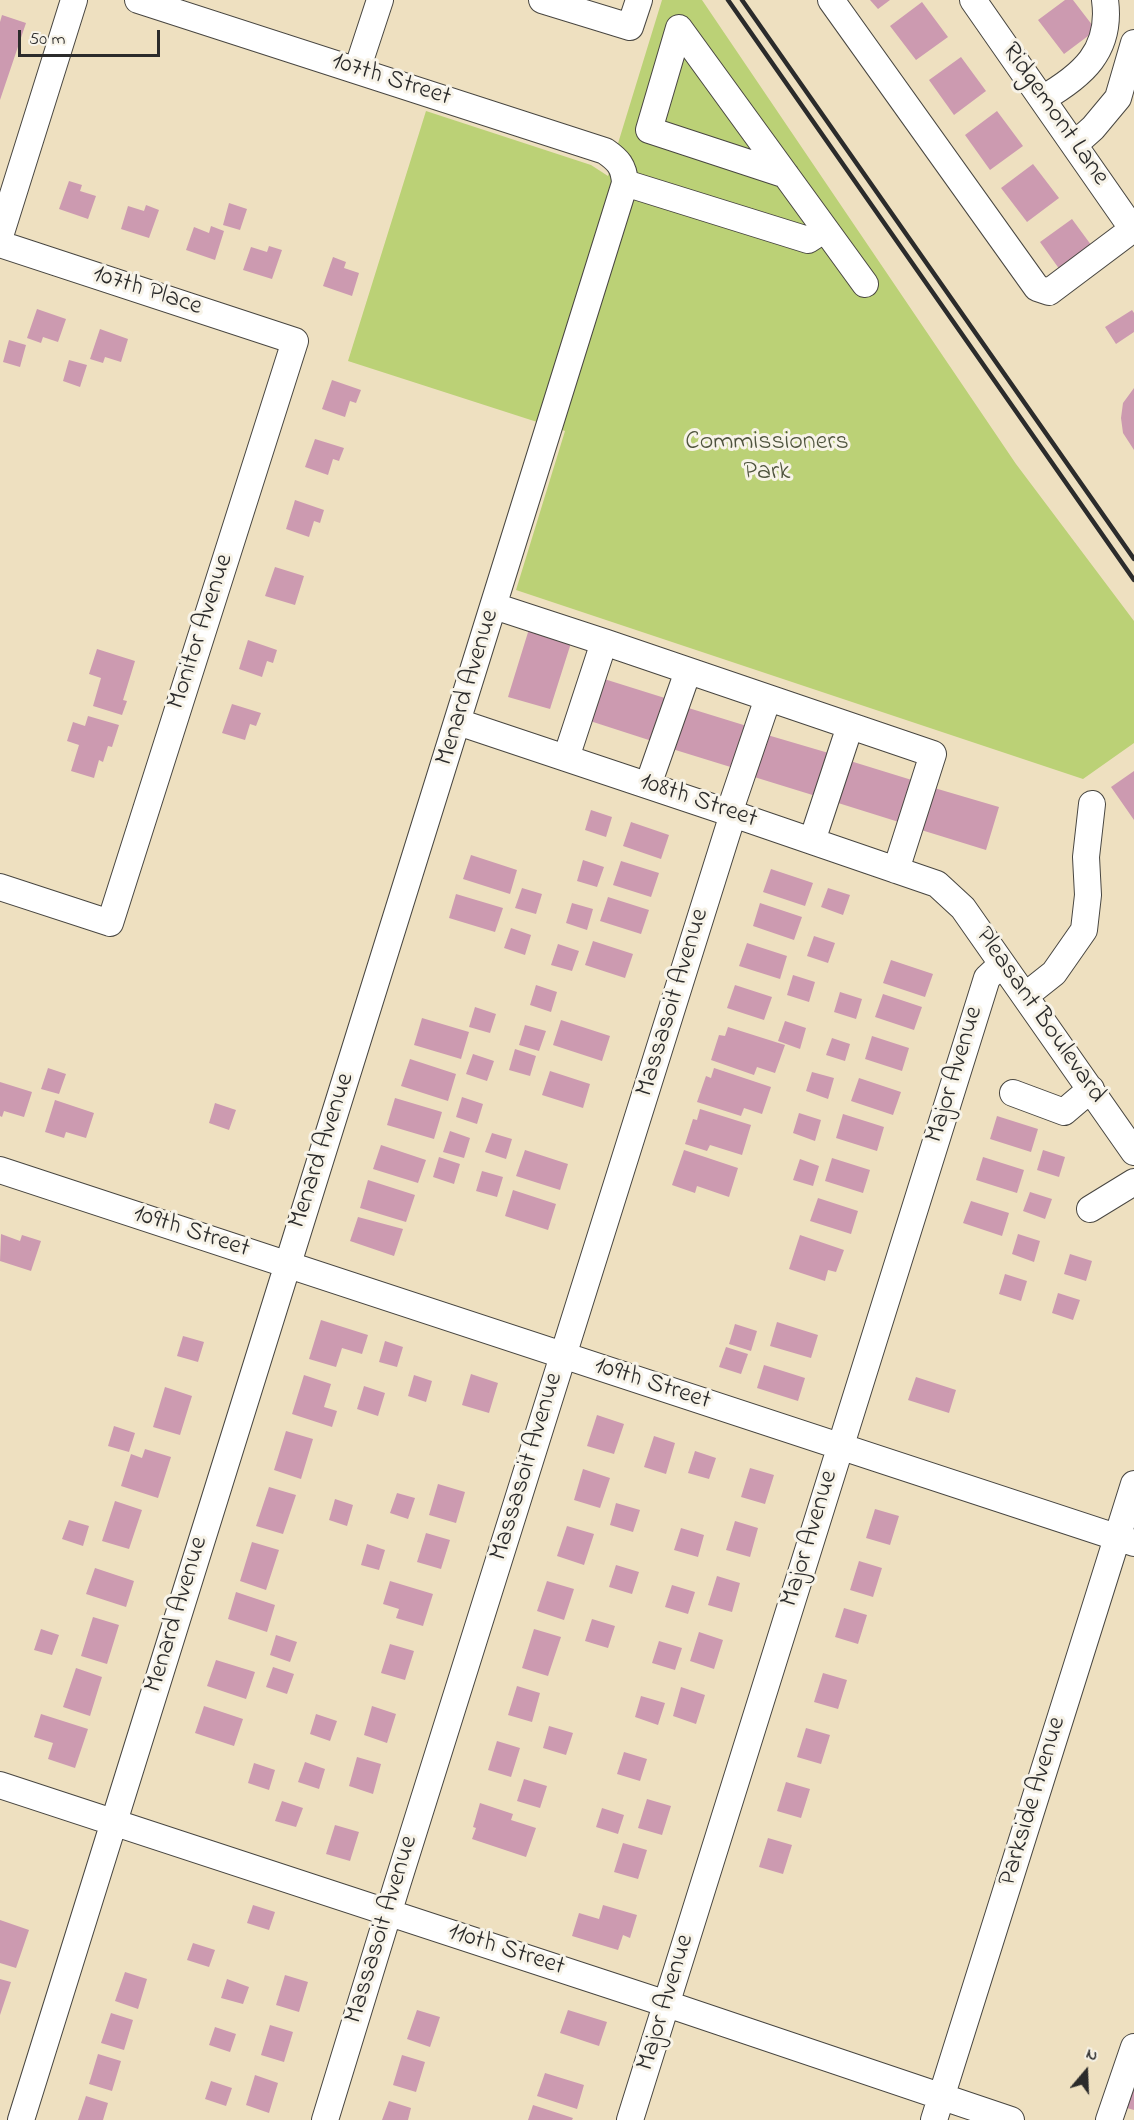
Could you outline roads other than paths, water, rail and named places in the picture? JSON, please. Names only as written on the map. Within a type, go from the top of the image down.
[{"type":"street","points":[[0,236],[74,0]]},
{"type":"street","name":"107th Street","points":[[138,0],[605,151],[619,161],[624,172],[625,183]]},
{"type":"street","points":[[357,70],[380,0]]},
{"type":"street","points":[[542,0],[630,27],[639,0]]},
{"type":"street","points":[[831,0],[1037,288],[1049,292],[1133,227]]},
{"type":"street","name":"Ridgemont Lane","points":[[973,0],[1133,227]]},
{"type":"street","points":[[1042,99],[1075,79],[1089,64],[1108,17],[1105,0]]},
{"type":"street","points":[[786,175],[649,130],[679,28],[746,119],[865,284]]},
{"type":"street","points":[[1074,145],[1093,128],[1118,98],[1133,52]]},
{"type":"street","points":[[625,183],[808,240],[825,229]]},
{"type":"street","name":"Menard Avenue","points":[[21,2120],[625,183]]},
{"type":"street","name":"107th Place","points":[[0,244],[295,341]]},
{"type":"street","name":"Monitor Avenue","points":[[0,887],[110,923],[295,341]]},
{"type":"street","points":[[494,606],[933,754],[896,870]]},
{"type":"street","points":[[566,758],[604,642]]},
{"type":"street","points":[[648,785],[688,671]]},
{"type":"street","name":"Massasoit Avenue","points":[[325,2120],[768,698]]},
{"type":"street","name":"108th Street","points":[[458,722],[937,884]]},
{"type":"street","points":[[812,841],[850,726]]},
{"type":"street","points":[[1025,996],[1054,973],[1084,930],[1088,895],[1086,857],[1092,804]]},
{"type":"street","name":"Pleasant Boulevard","points":[[937,884],[963,908],[1134,1152]]},
{"type":"street","name":"Major Avenue","points":[[630,2120],[987,978],[1002,964]]},
{"type":"street","points":[[1013,1093],[1064,1112],[1091,1089]]},
{"type":"street","name":"109th Street","points":[[0,1170],[1126,1540]]},
{"type":"street","points":[[1090,1209],[1134,1182]]},
{"type":"street","name":"Parkside Avenue","points":[[938,2109],[1126,1540],[1134,1484]]},
{"type":"street","name":"110th Street","points":[[0,1785],[667,2004],[938,2109],[1011,2120]]},
{"type":"street","points":[[1108,2120],[1134,2047]]},
{"type":"railway","points":[[728,0],[1134,580]]},
{"type":"railway","points":[[742,0],[1134,559]]},
{"type":"park label","name":"Commissioners Park","points":[[767,459]]}]
